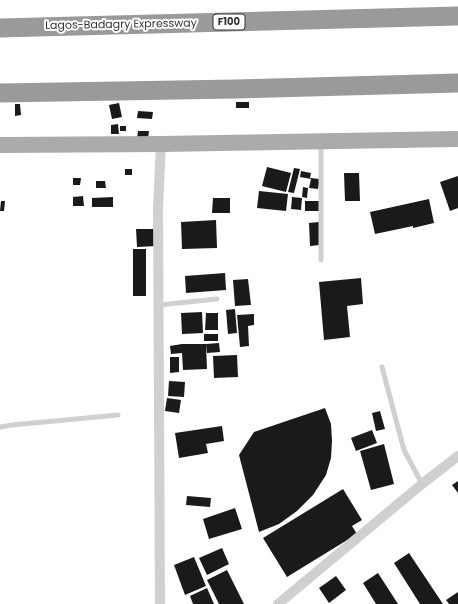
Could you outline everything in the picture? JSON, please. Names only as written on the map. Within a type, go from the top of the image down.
[{"type":"highway","name":"Lagos-Badagry Expressway","points":[[0,28],[458,16]]},
{"type":"highway","points":[[0,93],[458,83]]},
{"type":"main road","points":[[0,146],[458,139]]},
{"type":"street","points":[[160,604],[158,208],[161,144]]},
{"type":"street","points":[[278,604],[422,484],[458,456]]},
{"type":"lane","points":[[321,141],[321,260]]},
{"type":"lane","points":[[158,305],[217,299]]},
{"type":"lane","points":[[382,367],[404,450],[422,484]]},
{"type":"lane","points":[[0,427],[12,424],[118,416]]},
{"type":"building","points":[[236,102],[249,102],[249,108],[236,108]]},
{"type":"building","points":[[119,103],[122,117],[112,119],[109,105]]},
{"type":"building","points":[[15,104],[20,104],[21,115],[15,116]]},
{"type":"building","points":[[138,111],[153,112],[152,119],[137,118]]},
{"type":"building","points":[[118,124],[119,134],[111,134],[111,125]]},
{"type":"building","points":[[120,126],[126,126],[126,131],[120,131]]},
{"type":"building","points":[[138,131],[149,131],[148,139],[137,139]]},
{"type":"building","points":[[267,167],[291,173],[286,192],[262,186]]},
{"type":"building","points":[[294,168],[300,169],[294,193],[288,192]]},
{"type":"building","points":[[125,169],[132,169],[132,175],[125,175]]},
{"type":"building","points":[[301,171],[311,173],[310,178],[320,179],[318,189],[309,188],[311,179],[300,177]]},
{"type":"building","points":[[344,173],[359,173],[360,201],[345,201]]},
{"type":"building","points":[[458,176],[458,208],[450,211],[440,182]]},
{"type":"building","points":[[73,178],[81,178],[80,185],[73,185]]},
{"type":"building","points":[[96,181],[105,181],[106,188],[96,188]]},
{"type":"building","points":[[303,187],[308,188],[307,198],[302,197]]},
{"type":"building","points":[[259,191],[288,194],[286,211],[257,208]]},
{"type":"building","points":[[83,196],[84,206],[73,206],[73,197]]},
{"type":"building","points":[[113,197],[113,207],[92,207],[92,198]]},
{"type":"building","points":[[292,197],[302,198],[301,210],[291,209]]},
{"type":"building","points":[[213,198],[230,198],[230,213],[212,213]]},
{"type":"building","points":[[429,199],[434,223],[375,234],[370,212]]},
{"type":"building","points":[[1,201],[5,201],[4,211],[0,211]]},
{"type":"building","points":[[305,201],[319,201],[319,211],[305,211]]},
{"type":"building","points":[[216,220],[217,248],[182,249],[181,222]]},
{"type":"building","points":[[319,222],[320,245],[310,246],[309,223]]},
{"type":"building","points":[[136,229],[157,229],[157,246],[137,247]]},
{"type":"building","points":[[133,249],[146,249],[146,296],[133,296]]},
{"type":"building","points":[[225,273],[226,290],[186,293],[185,276]]},
{"type":"building","points":[[361,278],[363,304],[347,306],[350,337],[324,340],[319,282]]},
{"type":"building","points":[[248,279],[251,305],[235,306],[233,280]]},
{"type":"building","points":[[235,309],[237,333],[228,334],[226,310]]},
{"type":"building","points":[[202,312],[203,333],[182,334],[181,313]]},
{"type":"building","points":[[206,313],[218,313],[218,330],[205,330]]},
{"type":"building","points":[[254,314],[254,325],[248,326],[249,346],[240,347],[237,315]]},
{"type":"building","points":[[204,334],[218,334],[218,341],[204,341]]},
{"type":"building","points":[[219,343],[220,352],[207,353],[206,344]]},
{"type":"building","points":[[182,344],[206,344],[207,369],[183,370],[182,353],[171,354],[170,346]]},
{"type":"building","points":[[237,355],[238,377],[214,378],[213,356]]},
{"type":"building","points":[[170,357],[179,357],[179,372],[170,373]]},
{"type":"building","points":[[169,381],[185,382],[184,397],[168,396]]},
{"type":"building","points":[[167,398],[181,400],[179,413],[165,411]]},
{"type":"building","points":[[325,408],[331,424],[332,441],[331,458],[326,475],[313,495],[297,511],[279,524],[259,532],[239,455],[254,432]]},
{"type":"building","points":[[380,411],[385,429],[376,431],[372,413]]},
{"type":"building","points":[[222,426],[224,441],[206,444],[208,453],[179,458],[175,433]]},
{"type":"building","points":[[372,430],[377,443],[356,451],[351,438]]},
{"type":"building","points":[[384,444],[394,484],[371,490],[360,451]]},
{"type":"building","points":[[458,481],[458,493],[452,485]]},
{"type":"building","points":[[343,489],[362,520],[352,526],[357,534],[287,577],[263,538]]},
{"type":"building","points":[[187,496],[211,498],[210,507],[186,505]]},
{"type":"building","points":[[235,508],[242,529],[209,539],[203,519]]},
{"type":"building","points":[[222,548],[229,564],[207,575],[199,558]]},
{"type":"building","points":[[409,553],[443,604],[420,604],[394,563]]},
{"type":"building","points":[[194,557],[206,586],[185,595],[174,565]]},
{"type":"building","points":[[227,570],[244,604],[219,604],[207,580]]},
{"type":"building","points":[[378,573],[398,604],[376,604],[363,583]]},
{"type":"building","points":[[336,576],[346,590],[329,603],[319,588]]},
{"type":"building","points":[[207,588],[214,604],[193,604],[190,596]]},
{"type":"building","points":[[458,592],[458,604],[449,604],[446,600]]}]
